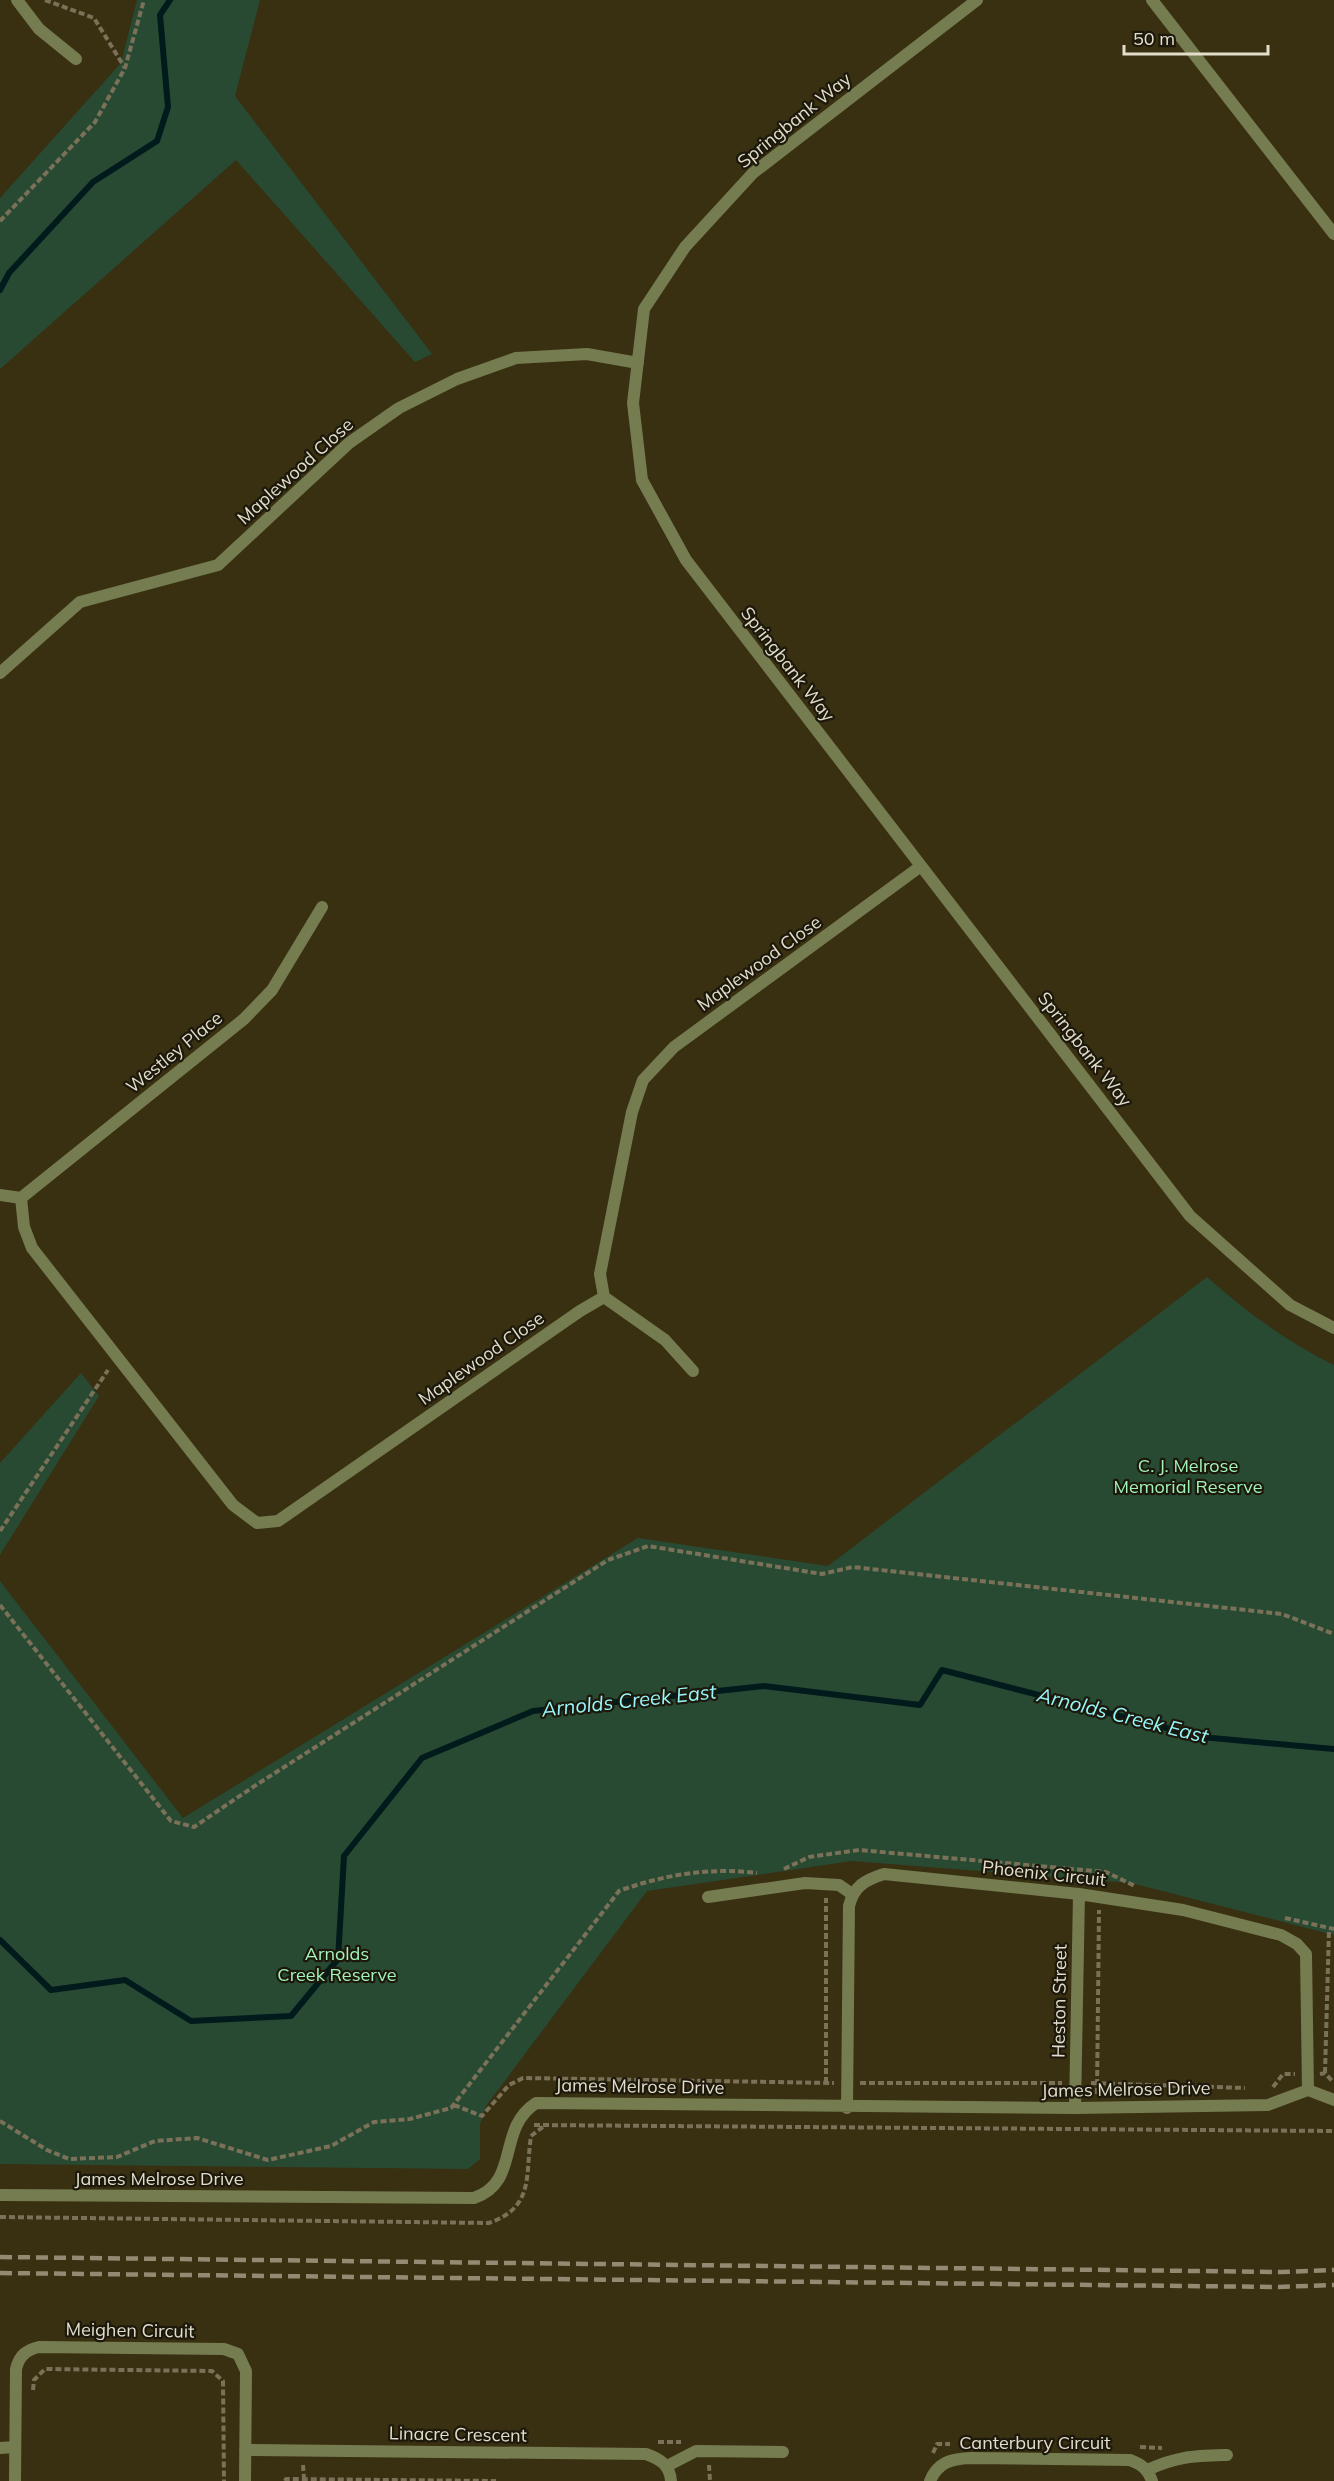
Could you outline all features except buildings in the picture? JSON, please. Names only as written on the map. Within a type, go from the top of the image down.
[{"type":"street","points":[[17,0],[39,29],[76,59]]},
{"type":"street","name":"Springbank Way","points":[[977,0],[753,173],[685,247],[644,309],[633,403],[642,480],[686,560],[1190,1216],[1290,1305],[1334,1328]]},
{"type":"street","points":[[1152,0],[1334,234]]},
{"type":"street","name":"Maplewood Close","points":[[0,673],[80,602],[218,565],[349,443],[399,408],[457,379],[516,358],[587,354],[638,363]]},
{"type":"street","name":"Maplewood Close","points":[[21,1198],[24,1227],[32,1248],[118,1355],[233,1505],[257,1523],[278,1521],[580,1311],[604,1297],[600,1274],[632,1112],[643,1080],[674,1047],[921,866]]},
{"type":"street","name":"Westley Place","points":[[21,1198],[244,1019],[272,990],[322,908]]},
{"type":"street","points":[[0,1195],[21,1198]]},
{"type":"street","points":[[604,1297],[665,1340],[693,1371]]},
{"type":"street","name":"Phoenix Circuit","points":[[852,1893],[865,1880],[884,1874],[1100,1897],[1183,1910],[1281,1935],[1297,1944],[1306,1954],[1308,2090]]},
{"type":"street","points":[[708,1897],[805,1883],[839,1885],[852,1893],[849,1906],[847,2108]]},
{"type":"street","name":"Heston Street","points":[[1075,2109],[1078,1894]]},
{"type":"street","points":[[1308,2090],[1334,2100]]},
{"type":"street","name":"James Melrose Drive","points":[[0,2195],[474,2198],[487,2194],[502,2174],[515,2125],[524,2110],[536,2103],[612,2102],[847,2108],[1075,2109],[1268,2105],[1308,2090]]},
{"type":"street","name":"Meighen Circuit","points":[[15,2481],[16,2368],[18,2360],[30,2349],[39,2347],[213,2349],[238,2354],[246,2371],[245,2481]]},
{"type":"street","points":[[0,2448],[15,2447]]},
{"type":"street","name":"Linacre Crescent","points":[[246,2450],[646,2454],[658,2458],[667,2466]]},
{"type":"street","points":[[671,2481],[667,2466],[696,2451],[783,2451]]},
{"type":"street","name":"Canterbury Circuit","points":[[930,2481],[933,2473],[948,2460],[970,2458],[1130,2460],[1139,2464],[1150,2476],[1172,2459],[1227,2455]]},
{"type":"path","points":[[45,0],[94,18],[125,68]]},
{"type":"path","points":[[0,221],[95,122],[125,68],[144,0]]},
{"type":"path","points":[[0,1531],[118,1355]]},
{"type":"path","points":[[0,1605],[171,1821],[194,1827],[253,1786],[608,1560],[648,1546],[822,1574],[853,1567],[1282,1614],[1334,1634]]},
{"type":"path","points":[[781,1871],[809,1857],[859,1850],[1101,1871],[1143,1890]]},
{"type":"path","points":[[0,2121],[47,2150],[69,2159],[117,2157],[155,2141],[197,2138],[268,2160],[331,2146],[374,2122],[410,2119],[451,2108],[619,1891],[658,1878],[699,1872],[741,1871],[761,1874]]},
{"type":"path","points":[[1098,2128],[1101,1871]]},
{"type":"path","points":[[826,1883],[826,2083]]},
{"type":"path","points":[[1274,1916],[1331,1929],[1325,2073],[1334,2083]]},
{"type":"path","points":[[1271,2089],[1283,2073],[1325,2073]]},
{"type":"path","points":[[454,2105],[482,2116],[509,2085],[523,2078],[826,2083],[1075,2083],[1248,2088]]},
{"type":"path","points":[[515,2125],[1334,2131]]},
{"type":"path","points":[[33,2397],[34,2380],[45,2369],[212,2371],[224,2381],[224,2481]]},
{"type":"path","points":[[285,2481],[286,2479],[496,2481]]},
{"type":"green space","points":[[137,0],[260,0],[235,96],[432,354],[415,362],[236,160],[0,369],[0,198],[121,63]]},
{"type":"green space","name":"Arnolds Creek Reserve","points":[[1207,1277],[1267,1325],[1334,1365],[1334,1935],[1131,1883],[852,1861],[647,1891],[486,2106],[480,2124],[480,2159],[468,2169],[0,2164],[0,1581],[183,1818],[638,1538],[828,1566]]},
{"type":"green space","points":[[81,1373],[99,1396],[0,1555],[0,1463]]},
{"type":"waterway","points":[[0,290],[9,273],[93,182],[157,141],[168,107],[160,15],[170,0]]},
{"type":"waterway","name":"Arnolds Creek East","points":[[0,1940],[51,1990],[125,1980],[191,2021],[291,2016],[338,1959],[344,1856],[422,1758],[533,1711],[764,1686],[920,1705],[942,1670],[1201,1737],[1334,1749]]},
{"type":"railway","points":[[0,2257],[1282,2272],[1334,2270]]},
{"type":"railway","points":[[0,2273],[1278,2287],[1334,2285]]},
{"type":"park label","name":"C. J. Melrose Memorial Reserve","points":[[1188,1475]]}]
